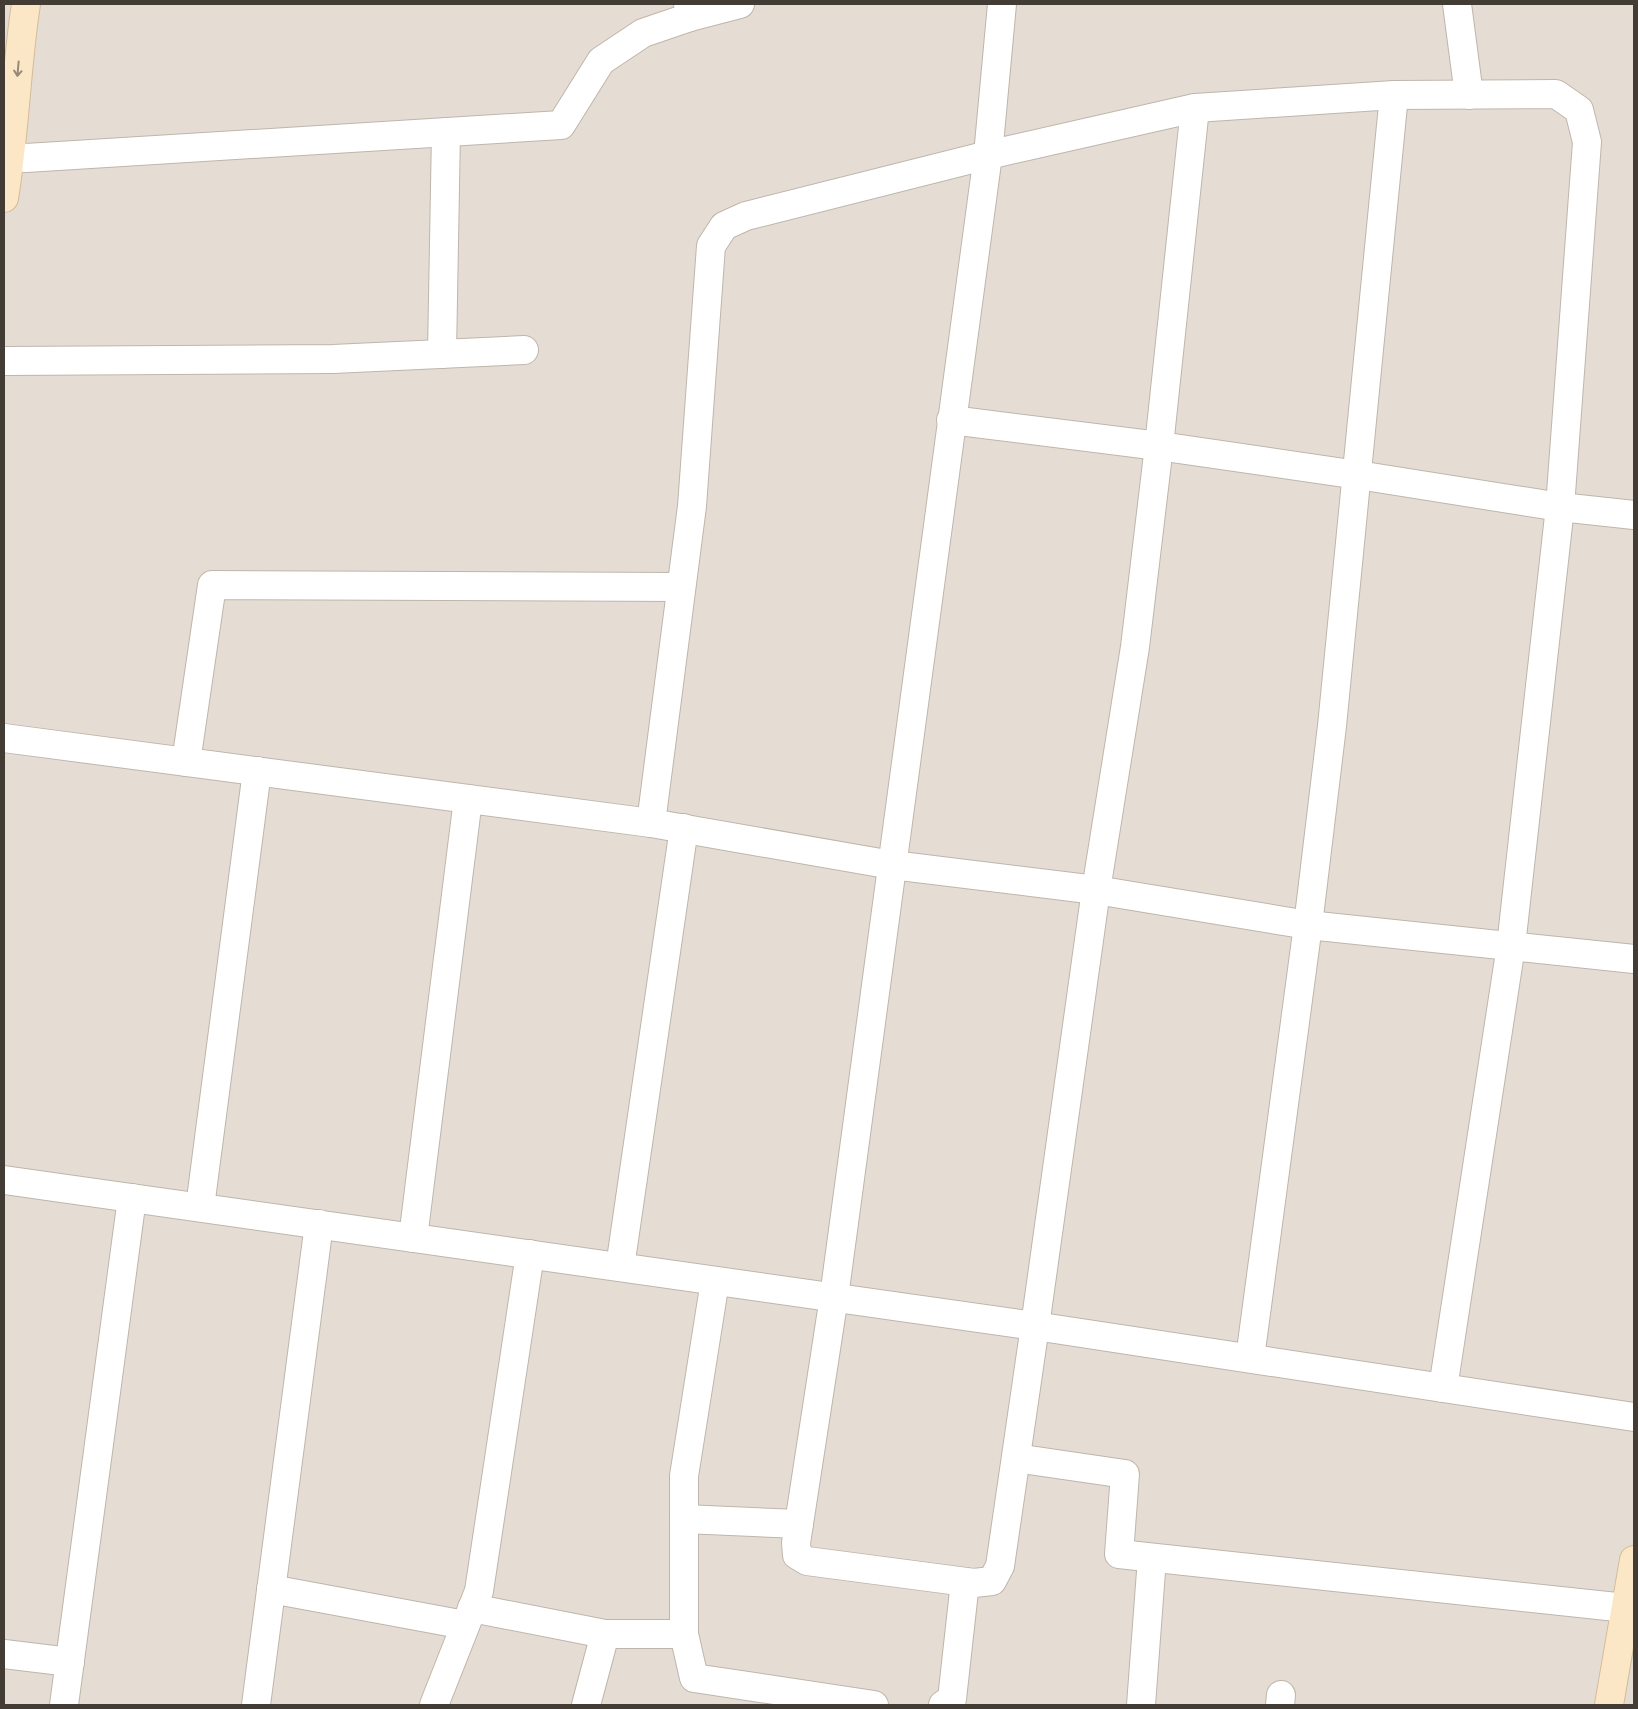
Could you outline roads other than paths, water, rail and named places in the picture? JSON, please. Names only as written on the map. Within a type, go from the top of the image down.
[{"type":"street","points":[[4,198],[11,156],[12,35],[26,4]]},
{"type":"street","points":[[11,156],[36,157],[561,125],[601,61],[643,33],[689,10],[740,4]]},
{"type":"street","points":[[1002,4],[988,155],[834,1297],[796,1543],[797,1555],[807,1561],[974,1584],[992,1580],[1000,1566],[1096,890],[1135,647],[1159,446],[1195,108]]},
{"type":"street","points":[[1457,4],[1469,95]]},
{"type":"street","points":[[651,822],[692,506],[711,246],[724,226],[746,216],[988,155],[1195,108],[1394,95],[1556,94],[1579,110],[1587,142],[1560,507],[1511,946],[1443,1388]]},
{"type":"street","points":[[1250,1358],[1308,925],[1332,726],[1394,95]]},
{"type":"street","points":[[442,354],[446,132]]},
{"type":"street","points":[[4,361],[334,359],[524,350]]},
{"type":"street","points":[[951,420],[1159,446],[1560,507],[1634,515]]},
{"type":"street","points":[[186,762],[212,586],[681,587]]},
{"type":"street","points":[[4,738],[651,822],[892,865],[1096,890],[1308,925],[1634,959]]},
{"type":"street","points":[[200,1207],[257,771]]},
{"type":"street","points":[[413,1238],[468,799]]},
{"type":"street","points":[[620,1267],[684,828]]},
{"type":"street","points":[[4,1180],[1035,1326],[1634,1417]]},
{"type":"street","points":[[64,1705],[132,1198]]},
{"type":"street","points":[[256,1705],[319,1224]]},
{"type":"street","points":[[434,1705],[478,1591],[530,1254]]},
{"type":"street","points":[[715,1280],[684,1476],[684,1634],[694,1678],[766,1697],[874,1705]]},
{"type":"street","points":[[1016,1458],[1125,1474],[1119,1554],[1626,1608]]},
{"type":"street","points":[[684,1519],[799,1524]]},
{"type":"street","points":[[1141,1705],[1152,1558]]},
{"type":"street","points":[[1609,1705],[1634,1560]]},
{"type":"street","points":[[943,1705],[952,1699],[965,1582]]},
{"type":"street","points":[[272,1589],[605,1634],[684,1634]]},
{"type":"street","points":[[586,1705],[605,1634]]},
{"type":"street","points":[[4,1654],[70,1662]]}]
